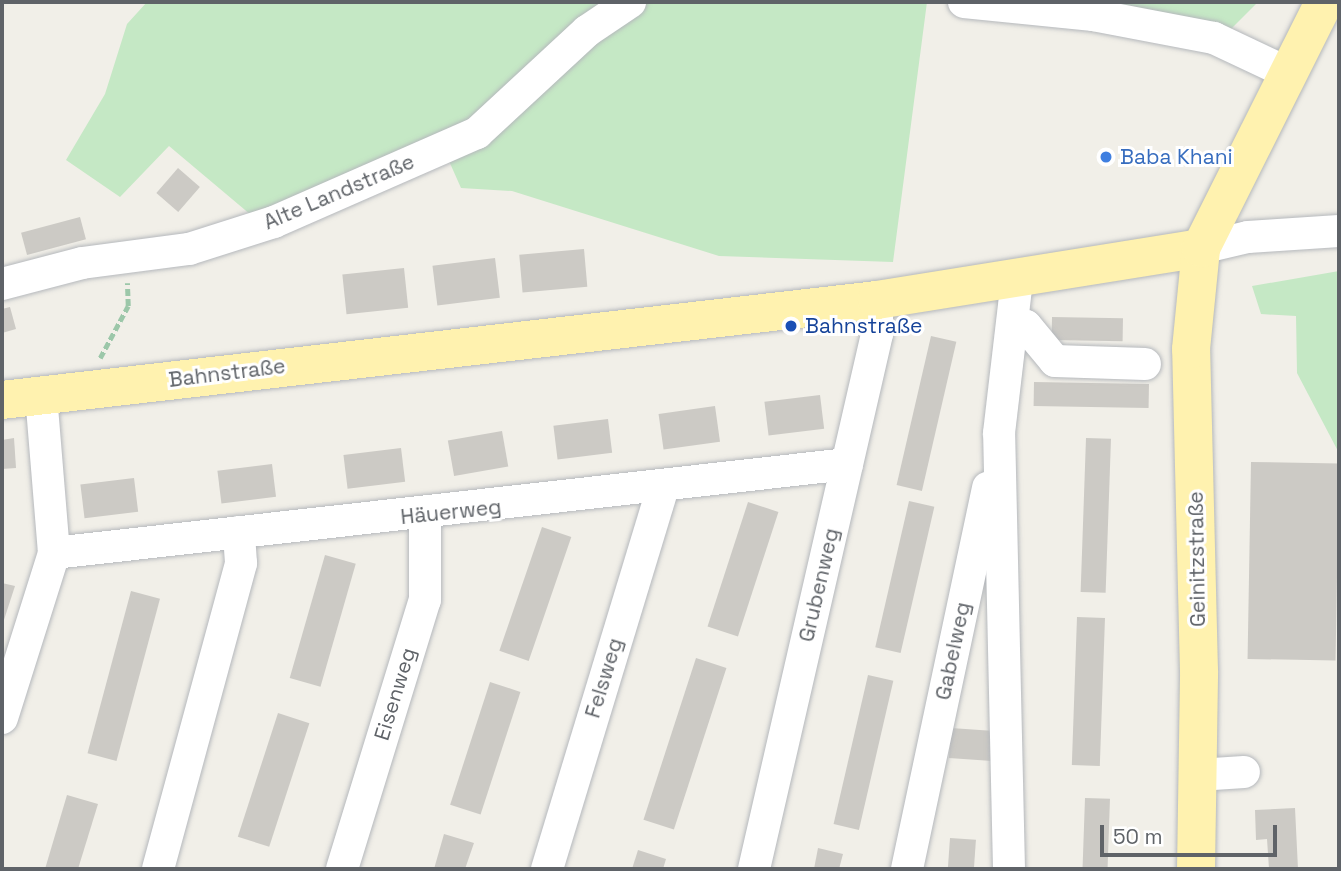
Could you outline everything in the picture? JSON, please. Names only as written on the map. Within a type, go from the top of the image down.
[{"type":"main road","points":[[1201,248],[1324,2]]},
{"type":"main road","name":"Bahnstraße","points":[[2,400],[877,300],[1201,248]]},
{"type":"main road","name":"Geinitzstraße","points":[[1196,869],[1196,495],[1191,349],[1201,248]]},
{"type":"street","name":"Alte Landstraße","points":[[2,284],[82,263],[189,249],[274,222],[477,133],[587,31],[630,2]]},
{"type":"street","points":[[964,2],[1093,15],[1214,38],[1288,73]]},
{"type":"street","points":[[1201,248],[1248,237],[1339,231]]},
{"type":"street","name":"Gabelweg","points":[[907,869],[999,433],[1015,324],[1017,279]]},
{"type":"street","name":"Grubenweg","points":[[754,869],[877,334],[877,300]]},
{"type":"street","points":[[1015,324],[1026,327],[1055,361],[1145,363]]},
{"type":"street","points":[[2,718],[54,553],[41,396]]},
{"type":"street","name":"Gabelweg","points":[[999,433],[1009,869]]},
{"type":"street","name":"Häuerweg","points":[[54,553],[425,515],[846,464]]},
{"type":"street","name":"Felsweg","points":[[547,869],[663,488]]},
{"type":"street","name":"Eisenweg","points":[[342,869],[425,600],[425,515]]},
{"type":"street","points":[[158,869],[241,563],[239,532]]},
{"type":"street","points":[[1198,775],[1244,772]]},
{"type":"path","points":[[83,390],[128,306],[127,258]]},
{"type":"green space","points":[[147,2],[927,2],[893,262],[719,256],[512,191],[461,188],[437,134],[251,215],[169,146],[120,197],[66,160],[105,94],[127,24]]},
{"type":"green space","points":[[1119,2],[1258,2],[1230,30],[1117,13]]},
{"type":"green space","points":[[1339,271],[1339,453],[1297,373],[1296,316],[1261,314],[1252,286]]},
{"type":"building","points":[[178,168],[200,187],[178,212],[156,193]]},
{"type":"building","points":[[80,217],[86,239],[27,255],[21,233]]},
{"type":"building","points":[[584,249],[587,287],[523,293],[519,255]]},
{"type":"building","points":[[495,258],[500,298],[437,305],[432,266]]},
{"type":"building","points":[[404,268],[408,308],[347,314],[342,274]]},
{"type":"building","points":[[10,307],[16,329],[2,333],[2,309]]},
{"type":"building","points":[[1052,317],[1123,318],[1123,341],[1052,340]]},
{"type":"building","points":[[931,336],[956,342],[922,491],[897,485]]},
{"type":"building","points":[[1034,382],[1149,384],[1149,408],[1034,406]]},
{"type":"building","points":[[820,395],[824,429],[769,436],[764,402]]},
{"type":"building","points":[[715,406],[720,442],[664,450],[659,414]]},
{"type":"building","points":[[608,419],[612,453],[558,459],[553,426]]},
{"type":"building","points":[[502,431],[508,466],[454,476],[448,441]]},
{"type":"building","points":[[14,438],[16,468],[2,469],[2,440]]},
{"type":"building","points":[[1086,438],[1111,439],[1106,593],[1081,592]]},
{"type":"building","points":[[401,448],[405,482],[348,489],[343,455]]},
{"type":"building","points":[[1251,462],[1339,464],[1336,661],[1248,659]]},
{"type":"building","points":[[272,464],[276,497],[221,503],[217,471]]},
{"type":"building","points":[[134,478],[138,512],[85,518],[80,485]]},
{"type":"building","points":[[909,501],[934,507],[901,653],[875,647]]},
{"type":"building","points":[[748,502],[778,512],[738,636],[708,627]]},
{"type":"building","points":[[542,527],[571,537],[529,661],[499,651]]},
{"type":"building","points":[[325,555],[356,564],[320,687],[290,678]]},
{"type":"building","points":[[2,583],[15,586],[2,626]]},
{"type":"building","points":[[131,591],[160,599],[116,761],[88,753]]},
{"type":"building","points":[[1077,617],[1105,618],[1100,766],[1072,765]]},
{"type":"building","points":[[696,658],[726,668],[674,830],[643,820]]},
{"type":"building","points":[[868,675],[893,681],[859,830],[834,824]]},
{"type":"building","points":[[490,682],[520,692],[481,815],[450,805]]},
{"type":"building","points":[[278,713],[309,723],[269,847],[238,837]]},
{"type":"building","points":[[951,728],[1005,732],[1003,762],[949,758]]},
{"type":"building","points":[[67,795],[98,804],[78,869],[45,869]]},
{"type":"building","points":[[1085,798],[1110,799],[1108,869],[1083,869]]},
{"type":"building","points":[[1295,808],[1298,869],[1269,869],[1267,839],[1256,840],[1255,810]]},
{"type":"building","points":[[444,834],[474,843],[465,869],[434,869]]},
{"type":"building","points":[[950,838],[976,840],[974,869],[948,869]]},
{"type":"building","points":[[818,848],[843,854],[839,869],[814,869]]},
{"type":"building","points":[[638,850],[666,859],[663,869],[632,869]]},
{"type":"place","name":"Baba Khani","points":[[1106,157]]},
{"type":"place","name":"Bahnstraße","points":[[791,326]]}]
